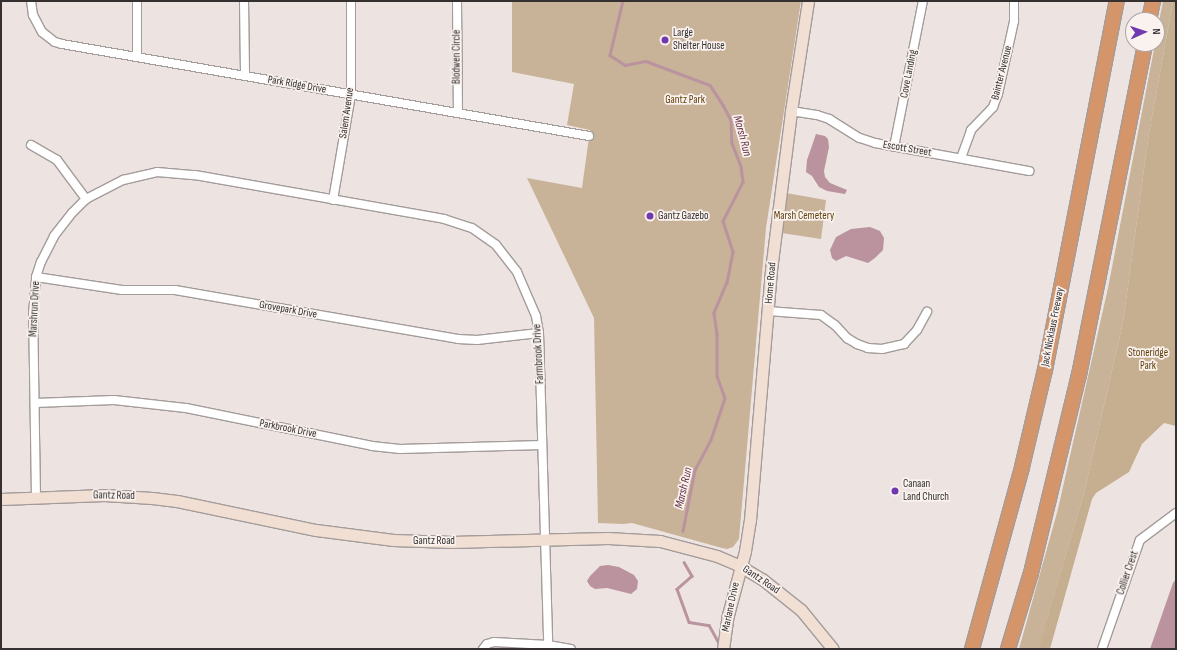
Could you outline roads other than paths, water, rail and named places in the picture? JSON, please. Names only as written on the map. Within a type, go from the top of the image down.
[{"type":"highway","name":"Jack Nicklaus Freeway","points":[[972,649],[1022,467],[1045,370],[1117,1]]},
{"type":"highway","points":[[1151,12],[1153,1]]},
{"type":"highway","points":[[1008,649],[1031,573],[1079,375],[1143,52]]},
{"type":"main road","name":"Home Road","points":[[740,566],[750,520],[754,485],[771,270],[791,111],[808,1]]},
{"type":"main road","name":"Gantz Road","points":[[1,499],[110,495],[152,498],[177,501],[316,530],[393,540],[452,542],[608,538],[660,541],[694,549],[740,566],[762,579],[795,605],[833,649]]},
{"type":"main road","name":"Marlane Drive","points":[[723,646],[728,615],[740,566]]},
{"type":"street","name":"Park Ridge Drive","points":[[31,1],[33,15],[37,26],[55,42],[589,136]]},
{"type":"street","points":[[137,1],[137,57]]},
{"type":"street","points":[[244,1],[244,76]]},
{"type":"street","name":"Salem Avenue","points":[[332,200],[351,95],[350,1]]},
{"type":"street","name":"Blodwen Circle","points":[[457,1],[458,112]]},
{"type":"street","name":"Cove Landing","points":[[894,147],[923,1]]},
{"type":"street","name":"Bainter Avenue","points":[[961,158],[971,130],[992,107],[998,94],[1014,21],[1014,1]]},
{"type":"street","name":"Escott Street","points":[[791,111],[817,115],[829,119],[860,138],[894,147],[1030,171]]},
{"type":"street","points":[[31,145],[57,160],[86,199]]},
{"type":"street","name":"Marshrun Drive","points":[[36,498],[33,314],[36,277],[41,262],[54,236],[72,213],[86,199],[123,180],[157,172],[195,175],[310,196]]},
{"type":"street","name":"Farmbrook Drive","points":[[310,196],[444,218],[472,228],[496,245],[517,272],[536,316],[539,333],[548,645]]},
{"type":"street","name":"Grovepark Drive","points":[[36,277],[122,290],[174,290],[458,339],[477,340],[539,333]]},
{"type":"street","points":[[768,311],[821,315],[835,325],[847,338],[857,344],[882,349],[904,344],[917,330],[927,312]]},
{"type":"street","name":"Parkbrook Drive","points":[[35,403],[114,400],[186,408],[372,446],[400,449],[542,446]]},
{"type":"street","name":"Collier Crest","points":[[1102,649],[1140,540],[1176,513]]},
{"type":"street","points":[[483,649],[487,644],[494,642],[548,645],[571,649]]},
{"type":"waterway","name":"Marsh Run","points":[[623,1],[610,55],[625,65],[646,61],[710,85],[731,120],[732,143],[741,167],[743,182],[723,221],[733,252],[727,282],[714,313],[717,335],[717,376],[725,398],[711,440],[695,470],[683,531]]},
{"type":"waterway","name":"Marsh Run","points":[[684,562],[692,576],[677,589],[689,622],[709,625],[720,645]]},
{"type":"place","name":"Large Shelter House","points":[[665,40]]},
{"type":"place","name":"Gantz Gazebo","points":[[650,216]]},
{"type":"place","name":"Canaan Land Church","points":[[895,491]]},
{"type":"park label","name":"Gantz Park","points":[[685,100]]},
{"type":"park label","name":"Marsh Cemetery","points":[[804,216]]},
{"type":"park label","name":"Stoneridge Park","points":[[1148,360]]}]
